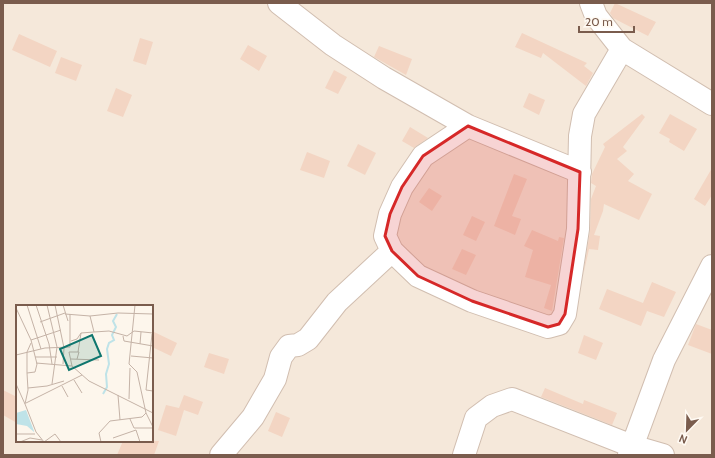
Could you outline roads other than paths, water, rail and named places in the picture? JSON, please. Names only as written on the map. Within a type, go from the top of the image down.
[{"type":"street","points":[[279,3],[346,53],[384,78],[468,126],[580,172]]},
{"type":"street","points":[[592,3],[596,16],[622,49],[712,104]]},
{"type":"street","points":[[468,126],[423,156],[402,187],[390,214],[385,236],[392,250],[418,276],[472,301],[548,327],[559,324],[565,314],[578,229],[580,136],[584,114],[622,49]]},
{"type":"street","points":[[221,455],[253,417],[275,379],[281,357],[289,346],[298,344],[308,339],[337,302],[392,250]]},
{"type":"street","points":[[630,451],[664,360],[712,266]]},
{"type":"street","points":[[464,455],[476,418],[492,406],[512,399],[630,451],[663,455]]}]
